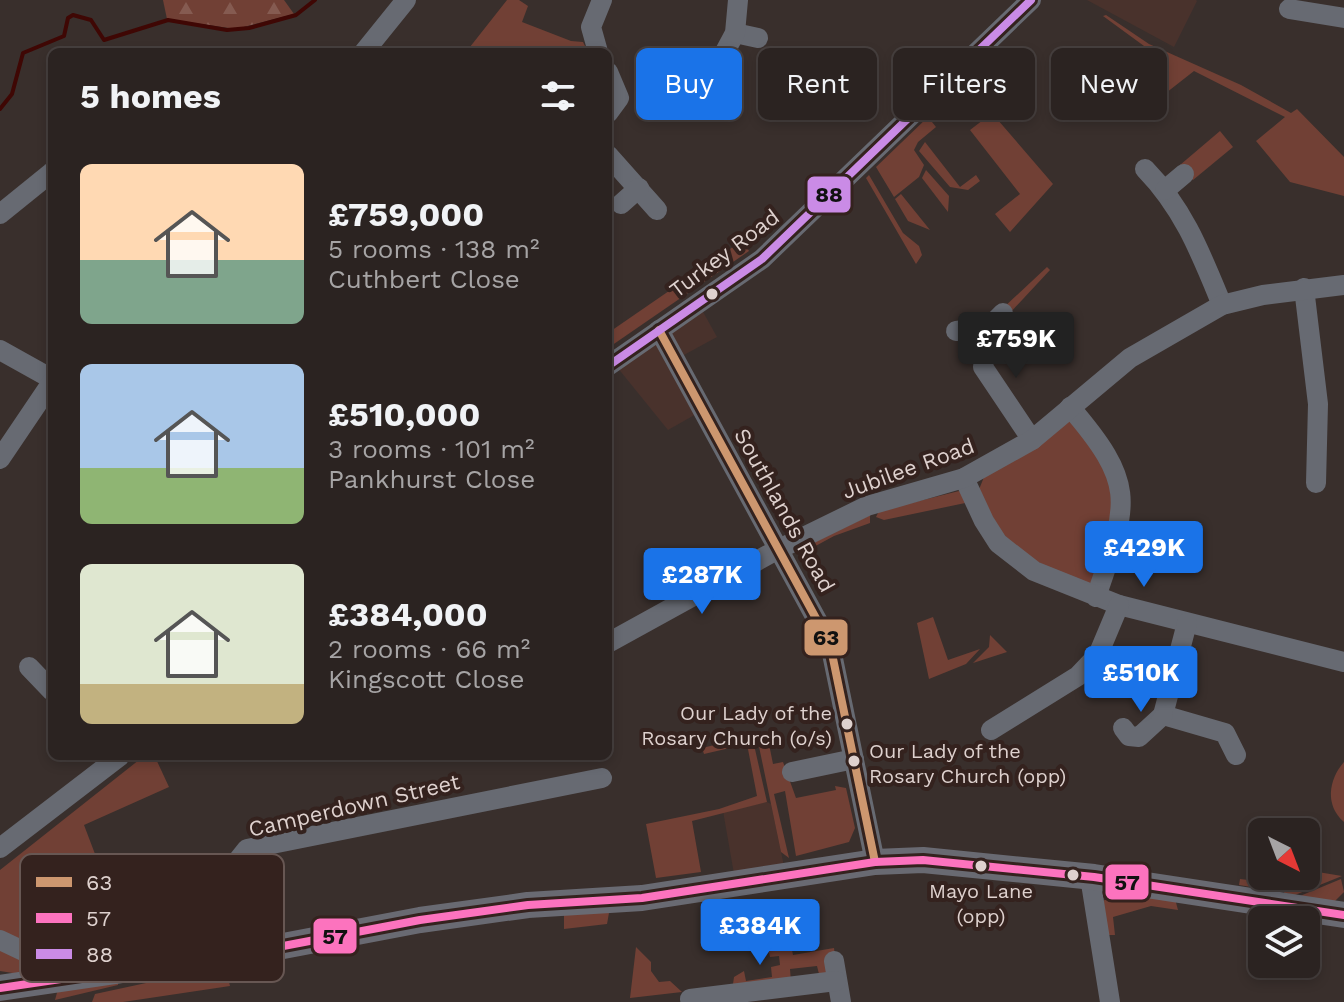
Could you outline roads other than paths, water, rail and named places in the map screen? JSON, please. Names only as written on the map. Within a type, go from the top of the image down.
[{"type":"main road","points":[[284,946],[420,920],[528,905],[657,896],[875,862],[923,860],[1090,877],[1344,915]]},
{"type":"main road","points":[[0,988],[42,993],[98,982]]},
{"type":"street","points":[[367,48],[406,0]]},
{"type":"street","points":[[597,48],[591,27],[602,0]]},
{"type":"street","points":[[727,48],[735,33],[738,0]]},
{"type":"street","name":"Turkey Road","points":[[612,363],[774,249],[1031,0]]},
{"type":"street","points":[[1289,11],[1344,18]]},
{"type":"street","points":[[735,33],[758,38]]},
{"type":"street","points":[[612,81],[619,98],[612,108]]},
{"type":"street","points":[[612,159],[657,210]]},
{"type":"street","points":[[1145,169],[1165,190],[1194,236],[1222,305]]},
{"type":"street","points":[[1165,190],[1184,174]]},
{"type":"street","points":[[0,214],[48,175]]},
{"type":"street","points":[[621,204],[639,188]]},
{"type":"street","name":"Jubilee Road","points":[[612,641],[867,506],[964,478],[1032,440],[1130,358],[1222,305],[1304,288],[1344,285]]},
{"type":"street","points":[[1304,288],[1318,404],[1311,473]]},
{"type":"street","points":[[956,331],[996,320],[983,367],[1032,440]]},
{"type":"street","name":"Southlands Road","points":[[659,330],[830,644],[875,862]]},
{"type":"street","points":[[0,350],[48,379]]},
{"type":"street","points":[[0,459],[48,387]]},
{"type":"street","points":[[1070,407],[1105,447],[1121,488],[1123,513],[1096,597]]},
{"type":"street","points":[[964,478],[984,521],[1018,562],[1119,605],[1344,662]]},
{"type":"street","points":[[991,730],[1078,676],[1098,655],[1119,605]]},
{"type":"street","points":[[1123,728],[1129,736],[1139,737],[1163,715],[1187,623]]},
{"type":"street","points":[[29,667],[48,687]]},
{"type":"street","points":[[1163,715],[1225,733],[1236,755]]},
{"type":"street","points":[[792,772],[854,759]]},
{"type":"street","points":[[0,848],[112,760]]},
{"type":"street","name":"Camperdown Street","points":[[243,854],[247,849],[578,792],[602,778]]},
{"type":"street","points":[[1090,877],[1110,1002]]},
{"type":"street","points":[[0,940],[20,949]]},
{"type":"street","points":[[690,999],[716,999],[835,971],[841,1002]]},
{"type":"waterway","points":[[0,109],[12,94],[23,53],[64,36],[68,18],[73,15],[91,20],[104,40],[168,20],[227,30],[249,28],[296,15],[315,0]]},
{"type":"place","name":"Our Lady of the Rosary Church (o/s)","points":[[847,724]]},
{"type":"place","name":"Our Lady of the Rosary Church (opp)","points":[[854,761]]},
{"type":"place","name":"Mayo Lane (opp)","points":[[981,866]]}]
